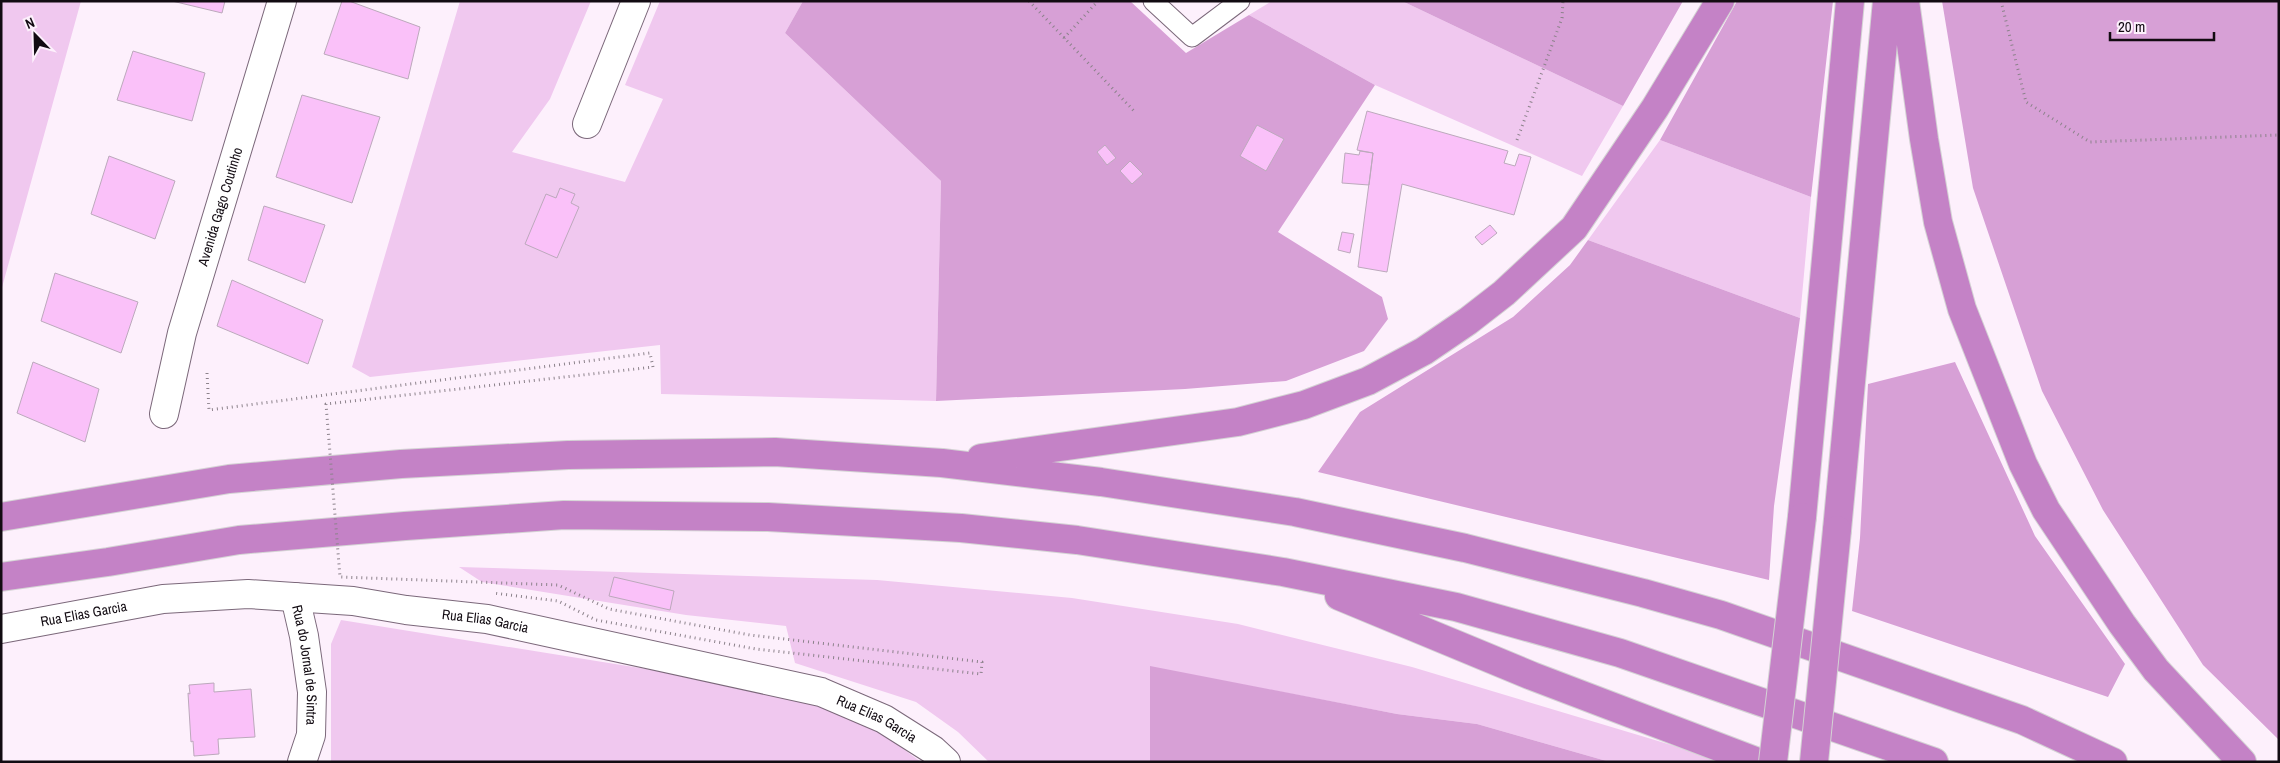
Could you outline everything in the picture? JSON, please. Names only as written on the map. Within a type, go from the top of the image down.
[{"type":"highway","points":[[942,463],[1238,422],[1304,405],[1368,381],[1424,351],[1468,321],[1504,293],[1574,228],[1656,108],[1720,1]]},
{"type":"highway","points":[[1773,762],[1802,516],[1850,1]]},
{"type":"highway","points":[[1814,762],[1887,1]]},
{"type":"highway","points":[[1905,1],[1924,139],[1938,222],[1962,309],[2022,464],[2046,510],[2122,624],[2156,670],[2242,762]]},
{"type":"highway","points":[[1,517],[229,479],[401,464],[568,455],[775,452],[942,463],[1101,482],[1295,512],[1465,548],[1643,593],[1721,615],[2022,720],[2113,762]]},
{"type":"highway","points":[[1,577],[108,562],[239,540],[564,515],[768,517],[961,528],[1077,540],[1282,572],[1456,608],[1620,653],[1934,762]]},
{"type":"highway","points":[[1282,572],[1532,676],[1758,762]]},
{"type":"street","name":"Avenida Gago Coutinho","points":[[164,414],[182,333],[282,1]]},
{"type":"street","points":[[587,124],[636,1]]},
{"type":"street","name":"Rua Elias Garcia","points":[[1,629],[163,599],[248,594],[353,601],[406,610],[487,619],[820,692],[884,719],[933,750],[946,762]]},
{"type":"street","name":"Rua do Jornal de Sintra","points":[[295,597],[304,636],[312,692],[311,735],[302,762]]},
{"type":"lane","points":[[1153,1],[1192,37],[1240,1]]},
{"type":"path","points":[[1029,1],[1135,112]]},
{"type":"path","points":[[1064,38],[1098,1]]},
{"type":"path","points":[[1517,140],[1562,18],[1564,1]]},
{"type":"path","points":[[2001,1],[2026,102],[2090,142],[2279,135]]},
{"type":"path","points":[[207,373],[209,410],[650,353],[653,367],[326,404],[340,577],[558,585],[609,609],[750,635],[982,662],[981,674],[756,649],[596,620],[558,601],[493,592]]},
{"type":"shaded area","points":[[1,1],[81,1],[1,291]]},
{"type":"shaded area","points":[[460,1],[591,1],[550,99],[512,152],[625,182],[663,99],[625,85],[660,1],[803,1],[785,33],[941,181],[936,401],[661,394],[660,345],[370,377],[352,367]]},
{"type":"shaded area","points":[[803,1],[1130,1],[1186,53],[1249,15],[1375,85],[1278,232],[1382,297],[1388,319],[1364,351],[1286,381],[1185,389],[936,401],[941,181],[785,33]]},
{"type":"shaded area","points":[[1272,1],[1402,1],[1623,106],[1582,176],[1375,85],[1249,15]]},
{"type":"shaded area","points":[[1402,1],[1683,1],[1623,106]]},
{"type":"shaded area","points":[[1737,1],[1833,1],[1811,197],[1660,140]]},
{"type":"shaded area","points":[[1942,1],[2279,1],[2279,740],[2203,665],[2103,510],[2042,391],[1973,188]]},
{"type":"shaded area","points":[[1660,140],[1811,197],[1800,318],[1588,240]]},
{"type":"shaded area","points":[[1588,240],[1800,318],[1774,506],[1769,580],[1318,472],[1360,412],[1513,317],[1570,265]]},
{"type":"shaded area","points":[[1955,362],[2035,536],[2125,664],[2108,697],[1852,611],[1860,538],[1868,384]]},
{"type":"shaded area","points":[[459,567],[877,580],[1072,598],[1238,624],[1412,667],[1728,762],[1610,762],[1477,724],[1397,714],[1150,667],[1150,762],[989,762],[958,732],[916,702],[795,663],[786,626],[686,615],[482,582]]},
{"type":"shaded area","points":[[341,620],[702,678],[844,711],[894,742],[921,762],[331,762],[331,644]]},
{"type":"shaded area","points":[[1150,666],[1397,714],[1477,724],[1610,762],[1150,762]]},
{"type":"building","points":[[172,1],[225,1],[222,13]]},
{"type":"building","points":[[342,1],[349,1],[420,27],[408,79],[324,54]]},
{"type":"building","points":[[133,51],[205,73],[192,121],[117,100]]},
{"type":"building","points":[[302,95],[380,117],[352,203],[276,177]]},
{"type":"building","points":[[1367,111],[1508,151],[1504,163],[1515,166],[1519,154],[1531,157],[1514,215],[1402,184],[1387,272],[1358,267],[1373,153],[1357,150]]},
{"type":"building","points":[[1257,125],[1284,139],[1266,171],[1240,156]]},
{"type":"building","points":[[1105,145],[1116,158],[1107,165],[1097,152]]},
{"type":"building","points":[[1360,151],[1373,153],[1369,185],[1342,183],[1345,153],[1359,155]]},
{"type":"building","points":[[109,156],[175,181],[155,239],[91,214]]},
{"type":"building","points":[[1130,161],[1143,174],[1132,184],[1120,171]]},
{"type":"building","points":[[560,188],[575,194],[571,203],[579,207],[557,258],[525,244],[546,194],[556,198]]},
{"type":"building","points":[[264,206],[325,225],[305,283],[248,260]]},
{"type":"building","points":[[1490,225],[1497,233],[1482,245],[1475,237]]},
{"type":"building","points":[[1342,232],[1354,234],[1350,253],[1338,250]]},
{"type":"building","points":[[55,273],[138,302],[121,353],[41,321]]},
{"type":"building","points":[[232,280],[323,320],[308,364],[217,326]]},
{"type":"building","points":[[33,362],[99,389],[85,442],[17,413]]},
{"type":"building","points":[[614,577],[674,591],[670,610],[609,596]]},
{"type":"building","points":[[214,683],[214,692],[251,689],[255,737],[218,739],[219,754],[194,756],[193,741],[191,742],[189,685]]}]
